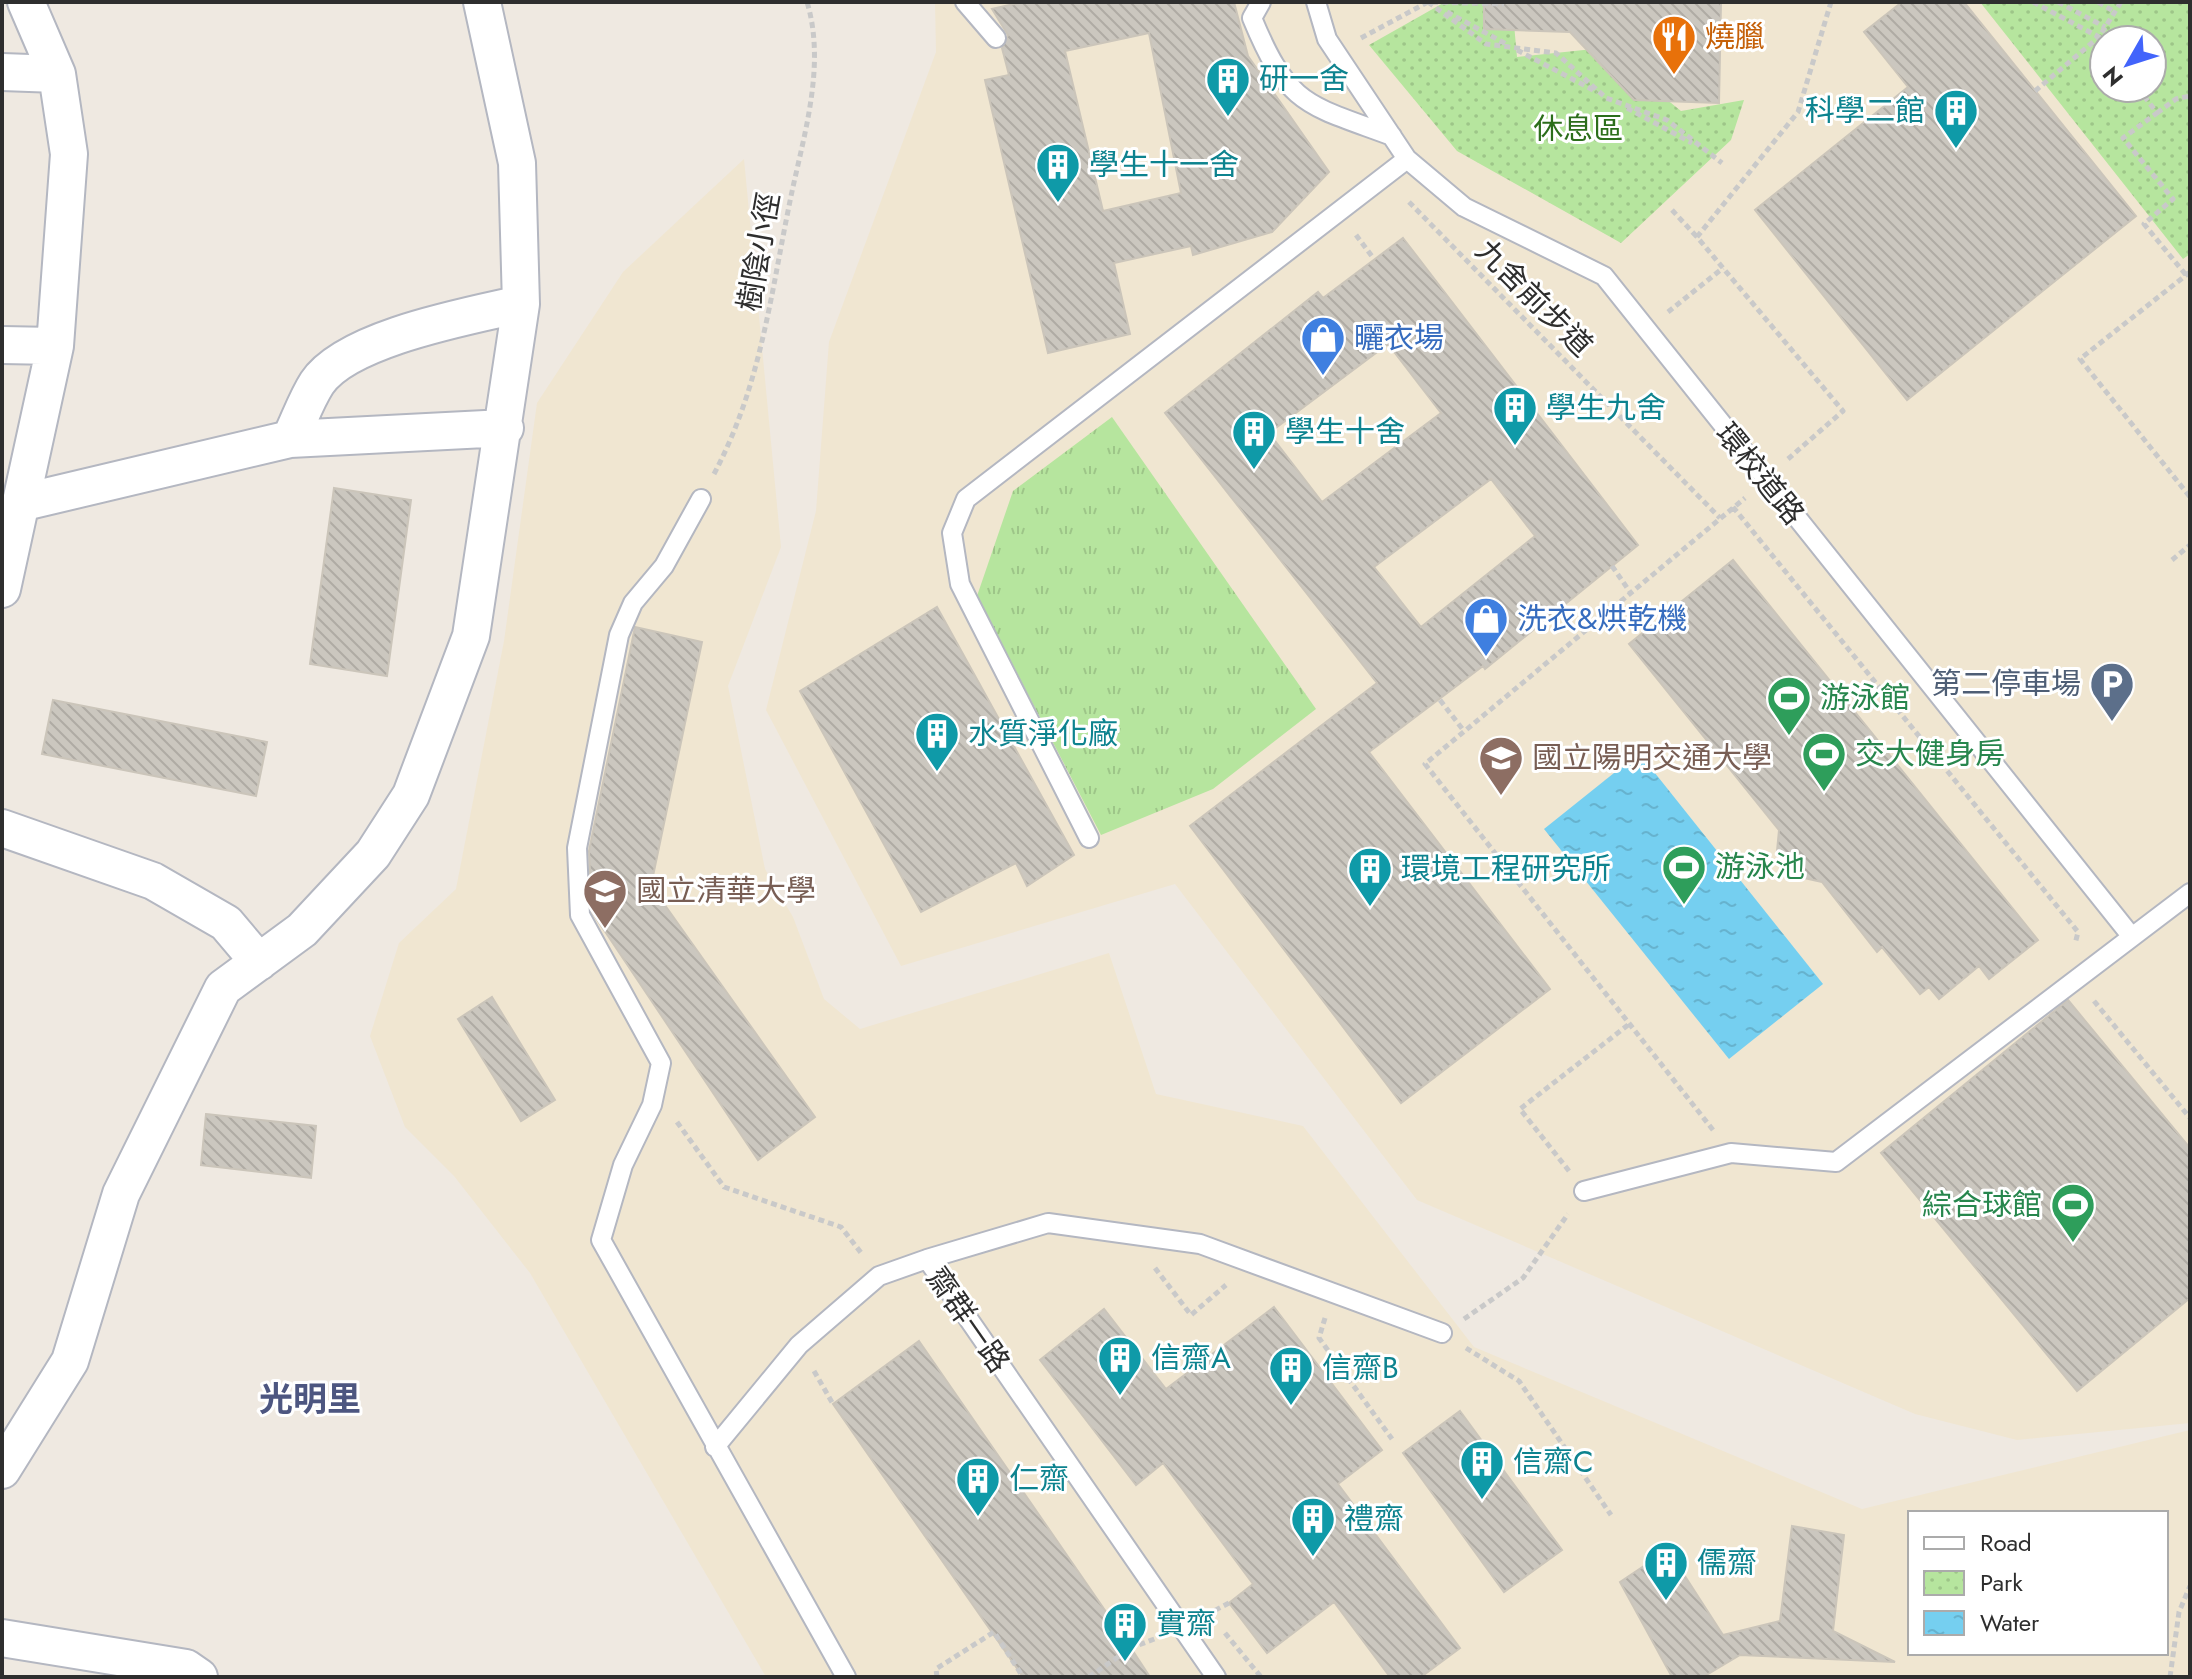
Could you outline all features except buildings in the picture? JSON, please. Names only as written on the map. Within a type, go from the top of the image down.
[{"type":"street","points":[[3,580],[55,346],[69,154],[57,74],[26,2]]},
{"type":"street","points":[[2,1470],[70,1361],[121,1194],[223,988],[302,930],[373,854],[411,795],[471,636],[505,428],[521,304],[517,163],[482,2]]},
{"type":"street","points":[[2,72],[57,74]]},
{"type":"street","points":[[290,439],[318,381],[349,356],[452,320],[521,304]]},
{"type":"street","points":[[2,345],[55,346]]},
{"type":"street","points":[[20,503],[290,439],[505,428]]},
{"type":"street","points":[[2,828],[153,881],[226,923],[259,962]]},
{"type":"street","points":[[2,1638],[186,1668],[199,1677]]},
{"type":"lane","points":[[965,2],[996,38]]},
{"type":"lane","points":[[1261,2],[1252,18],[1273,68],[1307,105],[1392,136]]},
{"type":"lane","name":"環校道路","points":[[1316,2],[1327,39],[1407,159],[1464,207],[1604,276],[2132,937]]},
{"type":"lane","points":[[1089,838],[960,584],[952,533],[966,499],[1407,159]]},
{"type":"lane","points":[[701,499],[664,566],[633,603],[619,635],[577,848],[580,915],[661,1063],[655,1092],[623,1165],[601,1240],[846,1677]]},
{"type":"lane","points":[[1584,1191],[1731,1153],[1836,1162],[2190,893]]},
{"type":"lane","points":[[927,1259],[1048,1223],[1200,1244],[1442,1333]]},
{"type":"lane","name":"齋群一路","points":[[715,1447],[799,1345],[879,1276],[927,1259],[1216,1677]]},
{"type":"path","name":"樹陰小徑","points":[[701,499],[723,458],[747,396],[769,324],[814,75],[812,19],[807,2]]},
{"type":"path","points":[[1338,56],[1353,43],[1428,2],[1504,4]]},
{"type":"path","points":[[1428,2],[1486,44],[1556,53],[1606,98],[1667,120],[1722,163]]},
{"type":"path","points":[[1428,2],[1707,151]]},
{"type":"path","points":[[1697,237],[1798,112],[1831,2]]},
{"type":"path","points":[[2033,2],[2088,31]]},
{"type":"path","points":[[2058,2],[2099,24]]},
{"type":"path","points":[[2098,2],[2115,12]]},
{"type":"path","points":[[2107,24],[2121,2]]},
{"type":"path","points":[[2035,91],[2088,46]]},
{"type":"path","points":[[2190,96],[2176,99],[2123,138],[2173,199],[2144,224],[2188,273],[2080,359],[2190,497]]},
{"type":"path","points":[[2150,104],[2157,113]]},
{"type":"path","name":"九舍前步道","points":[[1384,177],[1720,518]]},
{"type":"path","points":[[1672,210],[1843,411],[1765,481],[1425,764],[1731,1153]]},
{"type":"path","points":[[1646,330],[1723,268]]},
{"type":"path","points":[[1733,507],[2078,932],[2069,967],[2075,978],[2190,1118]]},
{"type":"path","points":[[2172,560],[2190,545]]},
{"type":"path","points":[[1612,566],[1630,592]]},
{"type":"path","points":[[1440,700],[1464,731]]},
{"type":"path","points":[[1611,1515],[1519,1381],[1442,1333],[1523,1278],[1584,1191],[1520,1109],[1628,1025]]},
{"type":"path","points":[[655,1092],[724,1187],[841,1227],[879,1276]]},
{"type":"path","points":[[1154,1238],[1150,1262],[1191,1315],[1252,1264]]},
{"type":"path","points":[[1331,1294],[1319,1338],[1392,1439]]},
{"type":"path","points":[[2170,1677],[2179,1612],[2190,1586]]},
{"type":"path","points":[[1209,1613],[1261,1677]]},
{"type":"path","points":[[937,1677],[936,1669],[994,1632],[1023,1677]]},
{"type":"path","points":[[1089,1677],[1131,1648]]},
{"type":"shaded area","name":"國立陽明交通大學","points":[[935,2],[2190,2],[2190,1423],[2017,1440],[1915,1414],[1417,1200],[1175,884],[901,966],[766,710],[816,511],[829,342],[936,52]]},
{"type":"shaded area","name":"國立清華大學","points":[[744,159],[781,547],[728,686],[765,869],[793,917],[824,999],[860,1029],[1109,953],[1156,1094],[1303,1126],[1474,1347],[1862,1509],[2190,1430],[2190,1677],[766,1677],[530,1273],[454,1176],[405,1127],[370,1036],[399,943],[456,889],[504,641],[537,403],[623,272]]},
{"type":"green space","name":"休息區","points":[[1445,2],[1512,2],[1517,57],[1603,48],[1681,111],[1744,100],[1731,140],[1621,243],[1457,151],[1369,45]]},
{"type":"green space","points":[[1980,2],[2190,2],[2190,254],[2183,259]]},
{"type":"green space","points":[[1112,417],[1316,709],[1213,789],[1101,835],[977,596],[1013,491]]},
{"type":"water","name":"游泳池","points":[[1639,753],[1823,984],[1729,1059],[1544,829]]},
{"type":"place","name":"燒臘","points":[[1674,76]]},
{"type":"place","name":"研一舍","points":[[1228,118]]},
{"type":"place","name":"科學二館","points":[[1956,150]]},
{"type":"place","name":"學生十一舍","points":[[1058,204]]},
{"type":"place","name":"曬衣場","points":[[1323,377]]},
{"type":"place","name":"學生九舍","points":[[1515,447]]},
{"type":"place","name":"學生十舍","points":[[1254,471]]},
{"type":"place","name":"洗衣&烘乾機","points":[[1486,658]]},
{"type":"place","name":"第二停車場","points":[[2112,723]]},
{"type":"place","name":"游泳館","points":[[1789,737]]},
{"type":"place","name":"水質淨化廠","points":[[937,773]]},
{"type":"place","name":"交大健身房","points":[[1824,793]]},
{"type":"place","name":"國立陽明交通大學","points":[[1501,797]]},
{"type":"place","name":"游泳池","points":[[1684,906]]},
{"type":"place","name":"環境工程研究所","points":[[1370,908]]},
{"type":"place","name":"國立清華大學","points":[[605,930]]},
{"type":"place","name":"綜合球館","points":[[2073,1244]]},
{"type":"place","name":"信齋A","points":[[1120,1397]]},
{"type":"place","name":"信齋B","points":[[1291,1407]]},
{"type":"place","name":"信齋C","points":[[1482,1501]]},
{"type":"place","name":"仁齋","points":[[978,1518]]},
{"type":"place","name":"禮齋","points":[[1313,1558]]},
{"type":"place","name":"儒齋","points":[[1666,1602]]},
{"type":"place","name":"實齋","points":[[1125,1663]]},
{"type":"district","name":"光明里","points":[[310,1399]]}]
